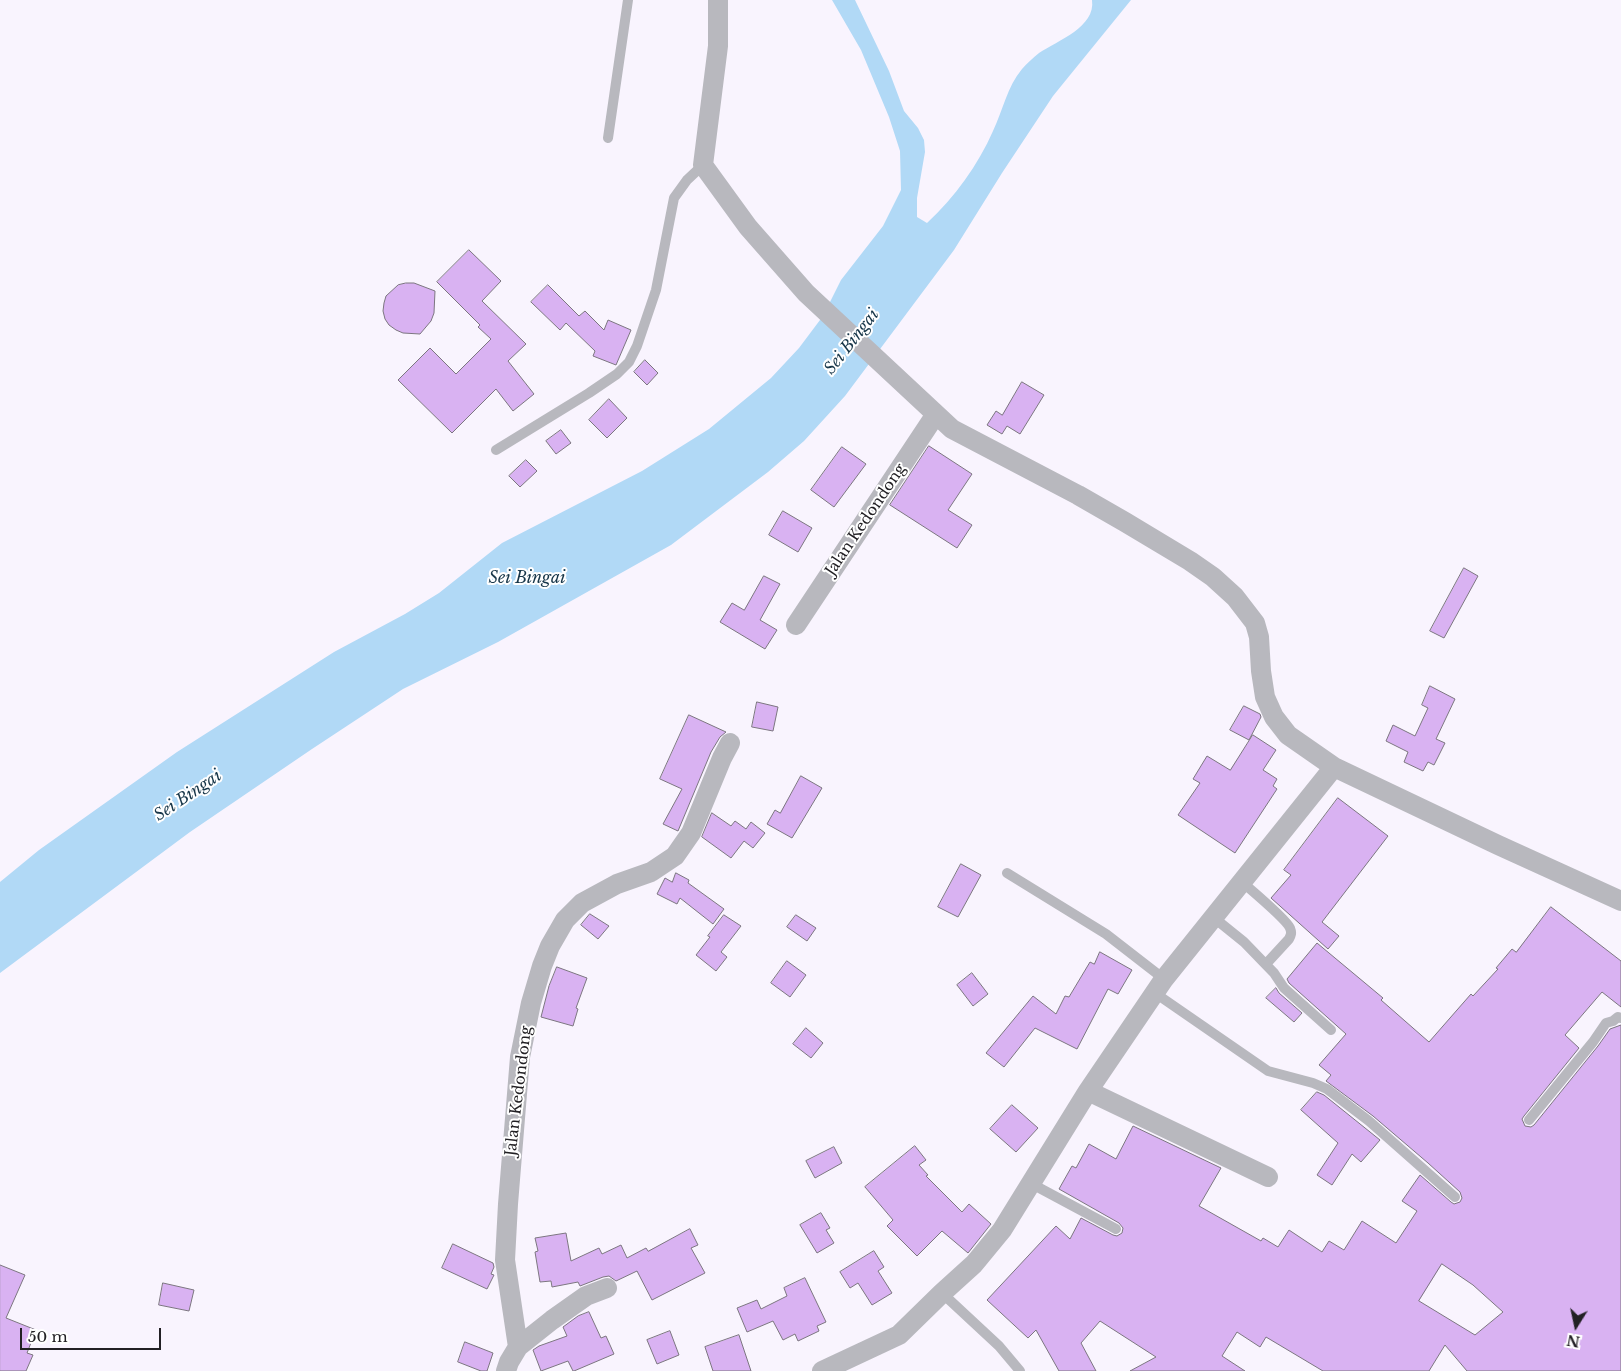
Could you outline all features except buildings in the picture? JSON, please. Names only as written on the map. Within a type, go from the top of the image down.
[{"type":"street","points":[[718,0],[718,46],[704,165],[748,227],[806,293],[952,429],[1078,495],[1190,561],[1213,577],[1235,597],[1255,623],[1259,637],[1265,696],[1274,717],[1288,735],[1334,767],[1621,901]]},
{"type":"street","name":"Jalan Kedondong","points":[[796,625],[936,414]]},
{"type":"street","name":"Jalan Kedondong","points":[[518,1347],[505,1260],[508,1204],[520,1057],[529,1011],[542,966],[550,946],[565,920],[582,903],[617,884],[651,872],[675,856],[691,833],[730,742]]},
{"type":"street","points":[[822,1371],[899,1335],[974,1264],[997,1237],[1032,1184],[1088,1091],[1159,986],[1334,767]]},
{"type":"street","points":[[1088,1091],[1268,1177]]},
{"type":"street","points":[[506,1371],[518,1347],[586,1296],[607,1288]]},
{"type":"lane","points":[[608,138],[628,0]]},
{"type":"lane","points":[[496,450],[589,393],[617,374],[629,362],[656,290],[674,198],[687,180],[704,165]]},
{"type":"lane","points":[[1007,874],[1106,934],[1159,986],[1268,1070],[1327,1089],[1369,1122],[1454,1197]]},
{"type":"lane","points":[[1242,882],[1291,929],[1289,939],[1266,964]]},
{"type":"lane","points":[[1213,917],[1244,942],[1274,972],[1284,988],[1331,1030]]},
{"type":"lane","points":[[1529,1120],[1593,1042],[1606,1023],[1618,1017],[1621,1018]]},
{"type":"lane","points":[[1032,1184],[1116,1229]]},
{"type":"lane","points":[[942,1293],[999,1346],[1020,1371]]},
{"type":"water","name":"Sei Bingai","points":[[832,0],[855,0],[889,71],[904,111],[918,128],[924,140],[925,152],[917,198],[917,217],[927,223],[947,202],[973,168],[987,144],[1013,83],[1024,67],[1039,53],[1065,38],[1082,25],[1092,10],[1092,0],[1131,0],[1053,96],[954,250],[845,396],[804,441],[768,472],[671,545],[498,642],[403,689],[190,832],[0,973],[0,882],[39,850],[177,752],[334,652],[405,614],[439,593],[502,543],[642,471],[709,429],[771,378],[799,348],[823,316],[841,280],[883,226],[901,190],[900,151],[889,117],[861,50]]}]
